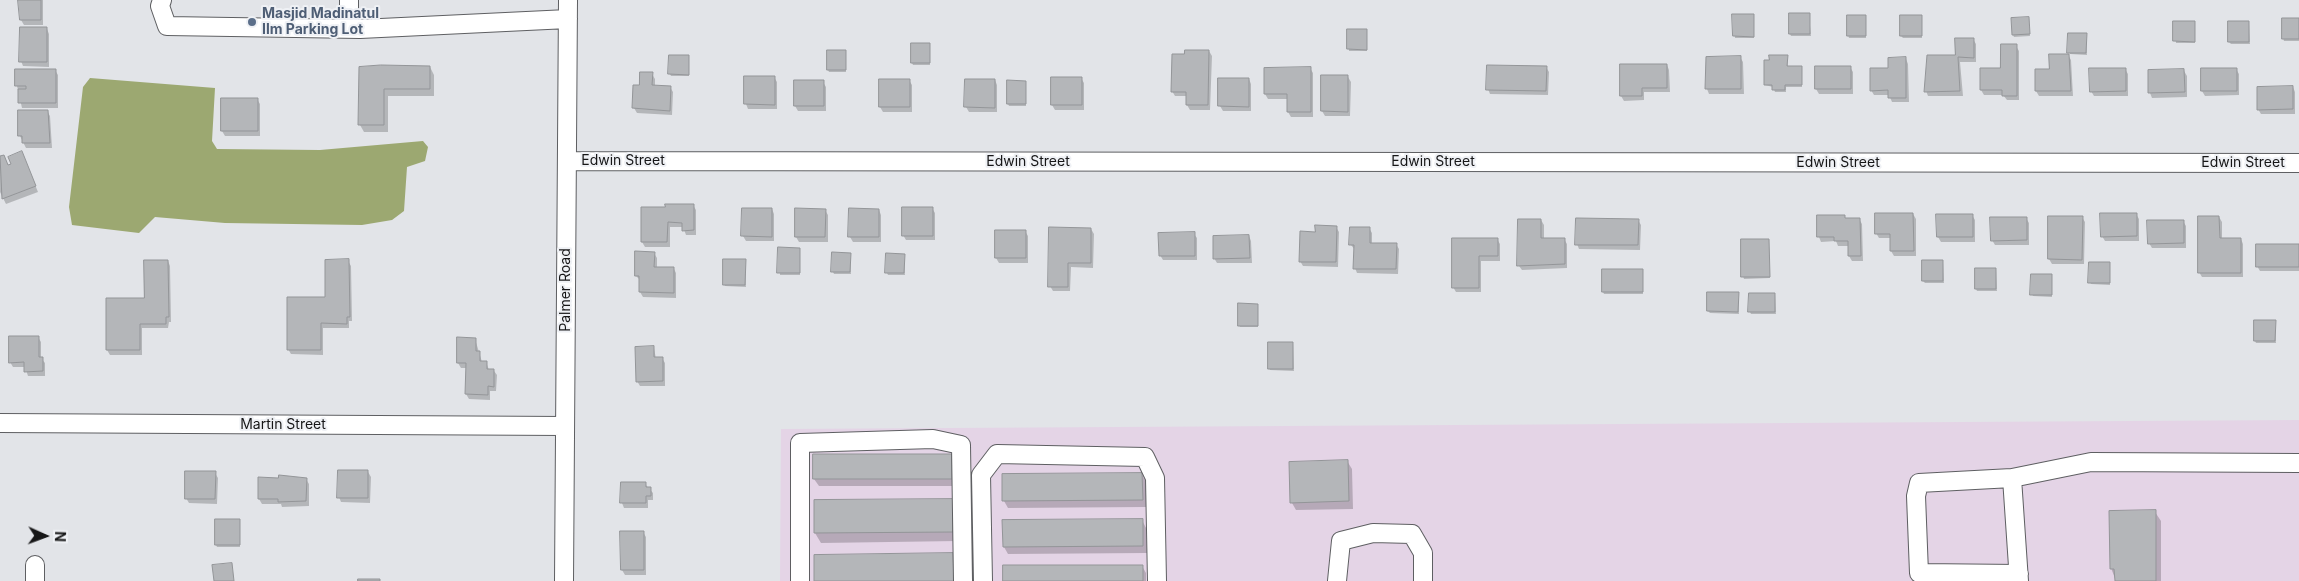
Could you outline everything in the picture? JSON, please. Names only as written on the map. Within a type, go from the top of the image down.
[{"type":"street","points":[[162,0],[160,6],[167,26],[348,29],[568,19]]},
{"type":"street","points":[[348,29],[349,0]]},
{"type":"street","name":"Palmer Road","points":[[564,581],[568,0]]},
{"type":"street","name":"Edwin Street","points":[[567,161],[2299,163]]},
{"type":"street","name":"Martin Street","points":[[0,423],[565,426]]},
{"type":"street","points":[[800,581],[800,442],[933,439],[961,445],[963,581]]},
{"type":"street","points":[[984,581],[981,475],[996,454],[1145,458],[1155,478],[1157,581]]},
{"type":"street","points":[[2012,478],[2019,577],[1919,573],[1916,496],[1919,483],[2012,478],[2091,462],[2299,463]]},
{"type":"street","points":[[1337,581],[1341,541],[1373,533],[1412,534],[1422,553],[1423,581]]},
{"type":"shaded area","points":[[2299,420],[2299,581],[780,581],[781,429]]},
{"type":"green space","points":[[90,78],[215,88],[212,141],[217,149],[320,150],[423,141],[428,147],[425,161],[407,167],[404,211],[392,220],[362,225],[225,223],[155,217],[139,233],[72,225],[69,207],[83,87]]},
{"type":"building","points":[[18,0],[41,0],[41,20],[20,20]]},
{"type":"building","points":[[1789,13],[1810,13],[1810,34],[1789,34]]},
{"type":"building","points":[[1732,14],[1754,14],[1754,37],[1733,36]]},
{"type":"building","points":[[1847,15],[1866,15],[1866,36],[1847,36]]},
{"type":"building","points":[[1900,15],[1922,15],[1922,36],[1900,36]]},
{"type":"building","points":[[2029,17],[2030,34],[2012,35],[2011,18]]},
{"type":"building","points":[[2282,18],[2299,18],[2299,39],[2282,39]]},
{"type":"building","points":[[2173,21],[2195,21],[2195,42],[2173,41]]},
{"type":"building","points":[[2228,21],[2249,21],[2249,42],[2228,42]]},
{"type":"building","points":[[20,27],[47,27],[47,62],[19,62]]},
{"type":"building","points":[[1347,29],[1367,29],[1367,50],[1347,49]]},
{"type":"building","points":[[2068,33],[2087,33],[2086,53],[2067,53]]},
{"type":"building","points":[[1955,38],[1974,38],[1974,58],[1958,57],[1960,91],[1924,92],[1927,55],[1955,55]]},
{"type":"building","points":[[911,43],[930,43],[930,63],[911,63]]},
{"type":"building","points":[[2001,44],[2017,44],[2017,96],[2002,96],[2002,90],[1980,90],[1980,68],[2000,68]]},
{"type":"building","points":[[827,50],[846,50],[846,70],[827,70]]},
{"type":"building","points":[[1185,50],[1209,50],[1208,105],[1186,105],[1186,92],[1171,92],[1172,54],[1184,54]]},
{"type":"building","points":[[2049,54],[2069,54],[2071,91],[2035,91],[2035,69],[2049,69]]},
{"type":"building","points":[[669,55],[689,55],[689,75],[668,74]]},
{"type":"building","points":[[1769,55],[1788,55],[1787,66],[1802,66],[1802,85],[1785,85],[1785,90],[1772,90],[1772,85],[1764,85],[1764,60],[1769,60]]},
{"type":"building","points":[[1741,56],[1741,89],[1705,89],[1706,57]]},
{"type":"building","points":[[1906,57],[1906,98],[1888,98],[1888,90],[1870,91],[1870,68],[1888,68],[1888,58]]},
{"type":"building","points":[[1620,64],[1667,64],[1667,88],[1642,88],[1642,96],[1620,96]]},
{"type":"building","points":[[381,65],[430,66],[430,89],[384,89],[384,125],[358,125],[359,67]]},
{"type":"building","points":[[1487,65],[1547,66],[1546,91],[1486,90]]},
{"type":"building","points":[[1815,66],[1851,66],[1851,89],[1815,89]]},
{"type":"building","points":[[1311,67],[1311,112],[1287,112],[1287,94],[1264,94],[1264,68]]},
{"type":"building","points":[[2089,68],[2126,68],[2126,91],[2090,92]]},
{"type":"building","points":[[2201,68],[2237,68],[2237,91],[2201,91]]},
{"type":"building","points":[[15,69],[56,69],[56,103],[18,103],[18,89],[26,89],[26,86],[15,86]]},
{"type":"building","points":[[2184,69],[2185,92],[2148,93],[2148,70]]},
{"type":"building","points":[[640,72],[653,72],[652,85],[671,86],[670,111],[632,108],[633,85],[639,85]]},
{"type":"building","points":[[1321,75],[1348,75],[1348,112],[1321,111]]},
{"type":"building","points":[[744,76],[775,76],[775,105],[744,104]]},
{"type":"building","points":[[1051,77],[1082,77],[1082,105],[1051,105]]},
{"type":"building","points":[[1218,78],[1249,78],[1249,107],[1218,106]]},
{"type":"building","points":[[879,79],[910,79],[910,107],[879,107]]},
{"type":"building","points":[[965,79],[995,79],[995,108],[964,107]]},
{"type":"building","points":[[794,80],[824,80],[824,106],[794,106]]},
{"type":"building","points":[[1007,80],[1026,81],[1026,104],[1007,104]]},
{"type":"building","points":[[2293,86],[2293,109],[2257,110],[2257,87]]},
{"type":"building","points":[[221,98],[258,98],[258,131],[221,131]]},
{"type":"building","points":[[18,110],[48,110],[50,143],[22,143],[22,136],[18,136]]},
{"type":"building","points":[[22,151],[36,186],[2,199],[0,156],[4,155],[8,165],[11,164],[8,157]]},
{"type":"building","points":[[665,204],[694,204],[694,230],[682,231],[682,223],[668,222],[667,242],[641,242],[641,207],[665,207]]},
{"type":"building","points":[[902,207],[933,207],[933,236],[902,236]]},
{"type":"building","points":[[742,208],[772,208],[772,237],[741,236]]},
{"type":"building","points":[[795,208],[826,209],[825,237],[795,237]]},
{"type":"building","points":[[849,208],[879,209],[879,237],[848,237]]},
{"type":"building","points":[[1875,213],[1913,213],[1914,251],[1890,251],[1890,234],[1875,234]]},
{"type":"building","points":[[2100,213],[2137,213],[2137,236],[2101,237]]},
{"type":"building","points":[[1936,214],[1973,214],[1973,237],[1937,237]]},
{"type":"building","points":[[1817,215],[1845,215],[1845,218],[1860,218],[1861,256],[1848,256],[1848,241],[1834,241],[1834,237],[1817,237]]},
{"type":"building","points":[[2048,216],[2083,216],[2082,260],[2048,259]]},
{"type":"building","points":[[2198,216],[2219,216],[2220,238],[2241,238],[2241,273],[2198,273]]},
{"type":"building","points":[[1990,217],[2027,217],[2027,240],[1991,241]]},
{"type":"building","points":[[1576,218],[1639,219],[1638,245],[1575,245]]},
{"type":"building","points":[[1518,219],[1541,219],[1541,238],[1565,238],[1565,264],[1517,266]]},
{"type":"building","points":[[2147,220],[2184,220],[2184,243],[2148,244]]},
{"type":"building","points":[[1315,225],[1337,226],[1336,262],[1299,262],[1300,231],[1315,232]]},
{"type":"building","points":[[1049,227],[1091,228],[1091,263],[1068,263],[1068,287],[1048,287]]},
{"type":"building","points":[[1350,227],[1370,227],[1370,243],[1397,243],[1396,269],[1353,269],[1354,245],[1349,245]]},
{"type":"building","points":[[995,230],[1026,230],[1026,258],[995,258]]},
{"type":"building","points":[[1195,232],[1195,256],[1159,256],[1158,233]]},
{"type":"building","points":[[1249,235],[1250,258],[1213,259],[1213,236]]},
{"type":"building","points":[[1452,238],[1498,238],[1498,256],[1479,256],[1479,288],[1452,288]]},
{"type":"building","points":[[1741,239],[1769,239],[1770,277],[1741,277]]},
{"type":"building","points":[[2256,244],[2299,244],[2299,267],[2256,267]]},
{"type":"building","points":[[778,247],[800,248],[800,273],[777,273]]},
{"type":"building","points":[[635,251],[655,252],[654,267],[674,267],[674,293],[639,292],[639,276],[635,276]]},
{"type":"building","points":[[832,252],[851,253],[850,272],[831,272]]},
{"type":"building","points":[[886,253],[905,254],[904,273],[885,273]]},
{"type":"building","points":[[349,259],[350,317],[347,317],[347,324],[321,323],[321,350],[287,350],[287,297],[325,297],[325,260]]},
{"type":"building","points":[[723,259],[746,259],[745,285],[723,285]]},
{"type":"building","points":[[144,260],[168,260],[169,317],[166,317],[166,324],[140,324],[140,350],[106,350],[106,298],[144,298]]},
{"type":"building","points":[[1922,260],[1943,260],[1943,281],[1922,281]]},
{"type":"building","points":[[2089,262],[2110,262],[2110,283],[2088,283]]},
{"type":"building","points":[[1975,268],[1996,268],[1996,289],[1975,289]]},
{"type":"building","points":[[1602,269],[1643,269],[1643,292],[1602,292]]},
{"type":"building","points":[[2031,274],[2052,274],[2052,295],[2030,295]]},
{"type":"building","points":[[1707,292],[1739,292],[1738,312],[1707,311]]},
{"type":"building","points":[[1749,293],[1775,293],[1775,312],[1748,312]]},
{"type":"building","points":[[1238,303],[1258,304],[1258,326],[1238,326]]},
{"type":"building","points":[[2254,320],[2276,320],[2275,341],[2254,341]]},
{"type":"building","points":[[9,336],[39,336],[39,357],[43,357],[43,371],[24,372],[24,362],[9,363]]},
{"type":"building","points":[[457,337],[476,338],[476,351],[480,351],[480,361],[487,361],[487,369],[494,369],[494,387],[488,386],[488,395],[465,394],[466,363],[457,363]]},
{"type":"building","points":[[1268,342],[1293,342],[1293,369],[1268,369]]},
{"type":"building","points":[[654,346],[654,357],[663,357],[663,381],[636,382],[635,347]]},
{"type":"building","points":[[813,454],[952,454],[952,479],[813,479]]},
{"type":"building","points":[[1348,460],[1349,501],[1290,503],[1289,462]]},
{"type":"building","points":[[338,470],[368,470],[368,498],[337,498]]},
{"type":"building","points":[[185,471],[216,471],[215,499],[185,499]]},
{"type":"building","points":[[1142,473],[1143,500],[1002,501],[1002,474]]},
{"type":"building","points":[[279,475],[307,478],[306,501],[278,502],[278,499],[258,499],[258,477],[278,478]]},
{"type":"building","points":[[621,482],[646,482],[646,487],[651,487],[651,496],[646,496],[646,503],[620,503]]},
{"type":"building","points":[[953,499],[953,532],[814,533],[814,500]]},
{"type":"building","points":[[2156,510],[2156,581],[2115,581],[2114,569],[2110,569],[2109,511]]},
{"type":"building","points":[[215,519],[240,519],[240,545],[215,545]]},
{"type":"building","points":[[1143,519],[1143,546],[1003,547],[1002,520]]},
{"type":"building","points":[[620,531],[644,531],[644,570],[621,570]]},
{"type":"building","points":[[953,553],[954,581],[814,581],[814,555]]},
{"type":"building","points":[[232,563],[234,581],[214,581],[212,565]]},
{"type":"building","points":[[1003,565],[1143,565],[1143,581],[1003,581]]},
{"type":"building","points":[[358,579],[380,579],[380,581],[358,581]]},
{"type":"place","name":"Masjid Madinatul Ilm Parking Lot","points":[[252,22]]}]
